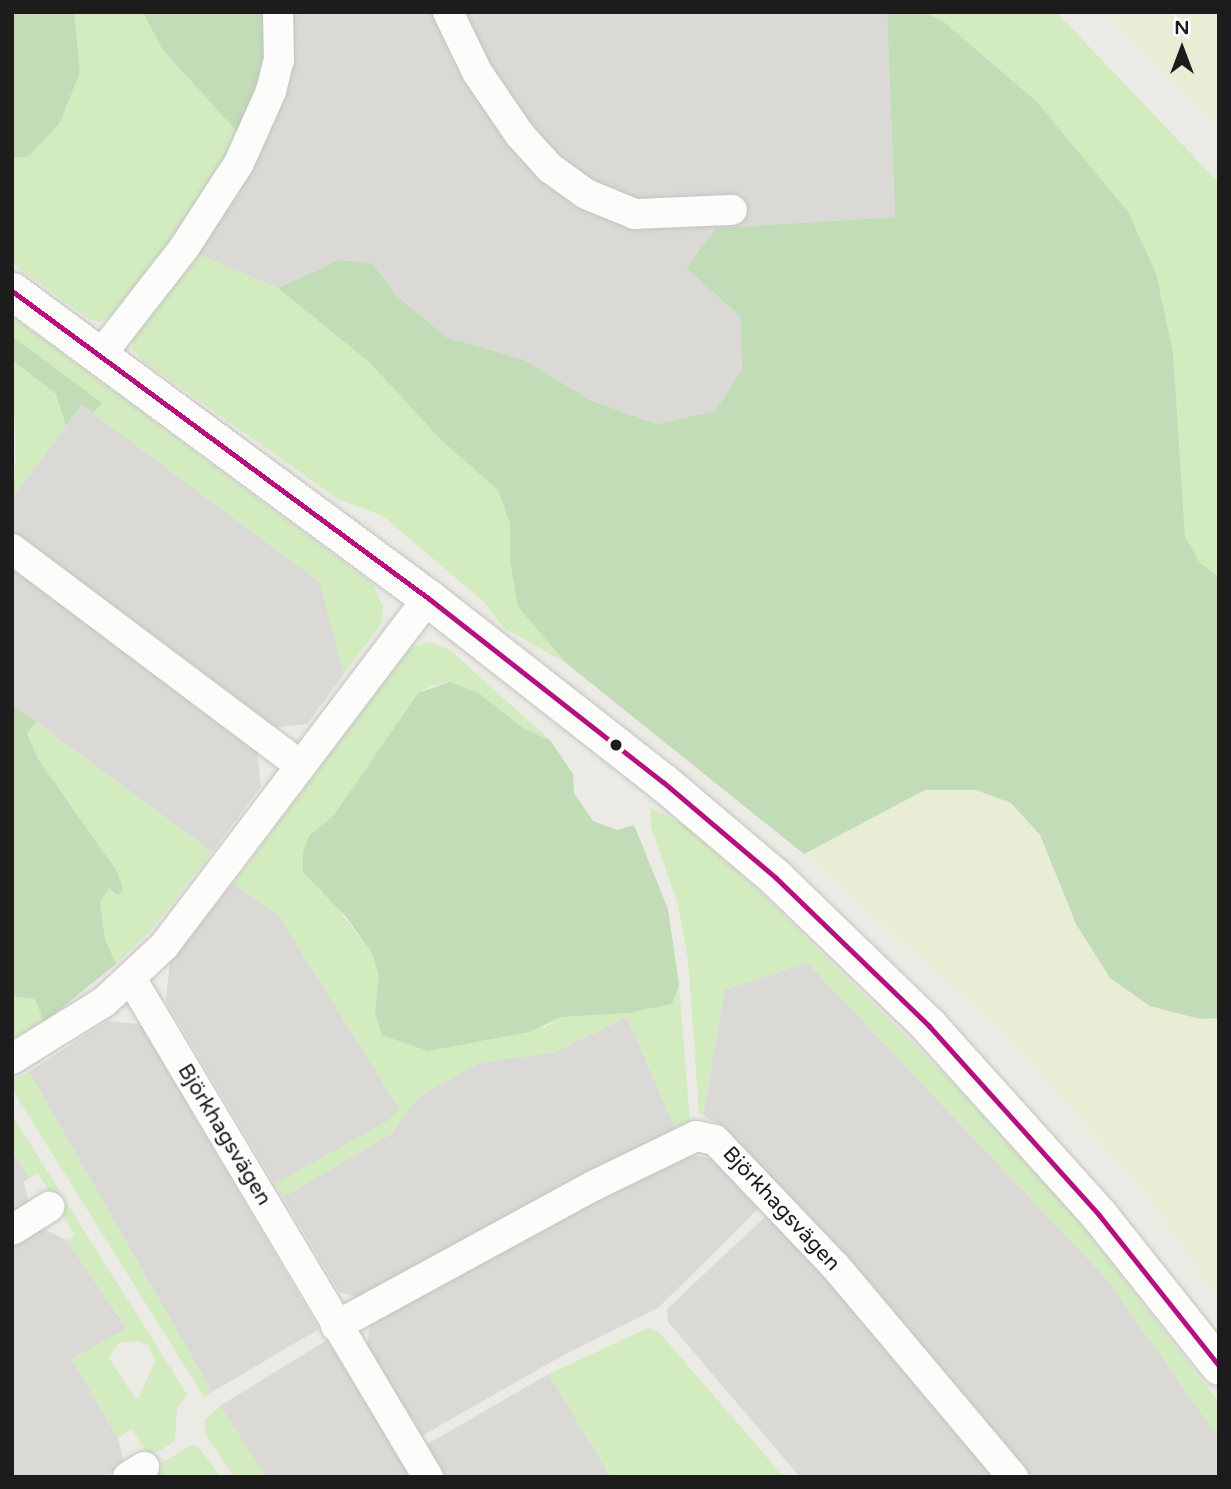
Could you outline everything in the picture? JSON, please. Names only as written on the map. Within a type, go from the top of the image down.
[{"type":"street","points":[[100,356],[184,248],[239,163],[271,91],[279,60],[278,12]]},
{"type":"street","points":[[448,12],[477,72],[520,135],[550,168],[586,194],[635,214],[732,210]]},
{"type":"street","points":[[12,291],[428,598],[663,782],[776,878],[919,1017],[1099,1215],[1219,1366]]},
{"type":"street","points":[[12,549],[301,766]]},
{"type":"street","points":[[12,1059],[70,1027],[132,980],[163,946],[428,598]]},
{"type":"street","name":"Björkhagsvägen","points":[[132,980],[428,1477]]},
{"type":"street","name":"Björkhagsvägen","points":[[336,1326],[604,1180],[696,1136],[715,1140],[836,1267],[1013,1477]]},
{"type":"street","points":[[12,1230],[49,1207]]},
{"type":"shaded area","points":[[289,12],[887,12],[895,217],[716,228],[686,268],[740,316],[742,369],[715,411],[657,424],[592,401],[524,360],[446,337],[397,296],[372,263],[339,260],[278,288],[195,253],[267,139],[283,92]]},
{"type":"shaded area","points":[[82,405],[320,582],[344,674],[307,724],[271,728],[12,536],[12,498]]},
{"type":"shaded area","points":[[12,565],[257,750],[261,786],[212,852],[12,704]]},
{"type":"shaded area","points":[[233,884],[279,916],[399,1108],[390,1120],[275,1184],[166,1001],[170,961]]},
{"type":"shaded area","points":[[807,962],[1106,1278],[1219,1438],[1219,1477],[1027,1477],[871,1288],[721,1126],[703,1115],[724,990]]},
{"type":"shaded area","points":[[627,1017],[675,1128],[359,1298],[339,1292],[283,1197],[391,1134],[419,1096],[479,1063],[555,1052]]},
{"type":"shaded area","points":[[107,1021],[140,1024],[319,1329],[212,1392],[29,1072]]},
{"type":"shaded area","points":[[12,1151],[29,1178],[24,1182],[30,1207],[12,1217]]},
{"type":"shaded area","points":[[685,1154],[715,1159],[761,1206],[658,1308],[560,1357],[423,1435],[414,1432],[366,1354],[370,1325],[472,1266]]},
{"type":"shaded area","points":[[769,1213],[822,1269],[998,1477],[800,1477],[668,1322],[667,1309]]},
{"type":"shaded area","points":[[41,1228],[67,1240],[127,1329],[72,1359],[118,1438],[124,1464],[103,1477],[12,1477],[12,1245]]},
{"type":"shaded area","points":[[327,1340],[412,1477],[266,1477],[220,1406]]},
{"type":"shaded area","points":[[549,1374],[611,1477],[440,1477],[422,1447]]},
{"type":"green space","points":[[12,12],[74,12],[80,72],[60,123],[29,156],[12,158]]},
{"type":"green space","points":[[74,12],[143,12],[162,49],[240,135],[229,165],[114,315],[100,322],[89,319],[12,263],[12,158],[29,156],[60,123],[80,72]]},
{"type":"green space","points":[[143,12],[266,12],[262,85],[240,135],[162,49]]},
{"type":"green space","points":[[887,12],[924,12],[944,22],[1037,102],[1128,212],[1156,273],[1173,352],[1185,536],[1200,563],[1219,577],[1219,1018],[1200,1019],[1150,1006],[1110,978],[1076,924],[1040,835],[1011,803],[976,790],[925,790],[804,854],[566,663],[518,607],[510,561],[510,524],[498,490],[441,440],[369,362],[278,288],[339,260],[372,263],[397,296],[446,337],[524,360],[592,401],[657,424],[715,411],[742,369],[740,316],[686,268],[716,228],[895,217]]},
{"type":"green space","points":[[924,12],[1056,12],[1219,183],[1219,577],[1200,563],[1185,536],[1173,352],[1156,273],[985,58],[944,22]]},
{"type":"green space","points":[[1106,12],[1219,12],[1219,128]]},
{"type":"green space","points":[[195,253],[278,288],[369,362],[441,440],[498,490],[510,524],[510,561],[518,607],[566,663],[504,628],[485,603],[383,516],[338,499],[143,361],[132,349],[132,334]]},
{"type":"green space","points":[[12,316],[373,584],[383,607],[381,624],[344,674],[320,582],[93,413],[101,403],[12,336]]},
{"type":"green space","points":[[12,336],[102,403],[93,413],[82,405],[66,426],[56,394],[12,360]]},
{"type":"green space","points":[[12,360],[56,394],[66,426],[12,498],[16,458]]},
{"type":"green space","points":[[429,642],[450,650],[550,740],[524,729],[480,694],[450,682],[431,686],[418,693],[334,815],[309,836],[330,899],[372,953],[380,975],[375,1014],[545,1027],[562,1017],[628,1013],[672,1004],[679,985],[690,1121],[675,1128],[627,1017],[555,1052],[479,1063],[419,1096],[391,1134],[283,1197],[275,1184],[389,1120],[399,1108],[279,916],[233,884],[410,648]]},
{"type":"green space","points":[[450,682],[480,694],[524,729],[550,740],[573,774],[574,793],[593,821],[617,830],[634,825],[668,909],[679,985],[672,1004],[628,1013],[562,1017],[529,1032],[428,1051],[382,1035],[375,1014],[379,975],[372,953],[347,918],[303,872],[303,852],[309,836],[334,815],[418,693]]},
{"type":"green space","points":[[12,704],[36,722],[27,733],[38,759],[116,870],[123,889],[118,895],[109,888],[100,902],[105,939],[116,964],[44,1022],[35,999],[12,996]]},
{"type":"green space","points":[[36,722],[212,852],[153,928],[116,964],[105,939],[100,902],[116,870],[38,759],[27,732]]},
{"type":"green space","points":[[925,790],[976,790],[1012,803],[1040,835],[1054,868],[1200,1019],[1219,1018],[1219,1301],[1151,1200],[1005,1034],[804,854]]},
{"type":"green space","points":[[651,808],[686,826],[763,895],[946,1076],[1072,1213],[1219,1402],[1219,1438],[1106,1278],[807,962],[725,990],[703,1115],[699,1114],[688,959],[678,904],[651,827]]},
{"type":"green space","points":[[12,996],[35,999],[44,1022],[12,1039]]},
{"type":"green space","points":[[29,1072],[212,1392],[204,1397],[12,1089],[12,1080]]},
{"type":"green space","points":[[12,1115],[61,1193],[53,1197],[38,1173],[29,1178],[12,1151]]},
{"type":"green space","points":[[66,1202],[187,1394],[177,1408],[175,1441],[149,1457],[132,1429],[118,1438],[72,1359],[127,1328],[67,1240],[75,1235],[58,1207]],"holes":[[[138,1341],[148,1345],[155,1362],[139,1397],[135,1398],[109,1358],[118,1343]]]},
{"type":"green space","points":[[648,1328],[659,1332],[784,1477],[611,1477],[549,1374]]},
{"type":"green space","points":[[220,1406],[266,1477],[234,1477],[206,1435],[205,1419]]},
{"type":"green space","points":[[191,1445],[199,1447],[221,1477],[159,1477],[154,1468]]},
{"type":"transit line","points":[[12,291],[428,598],[663,782],[776,878],[929,1026],[1099,1215],[1219,1366]]}]
